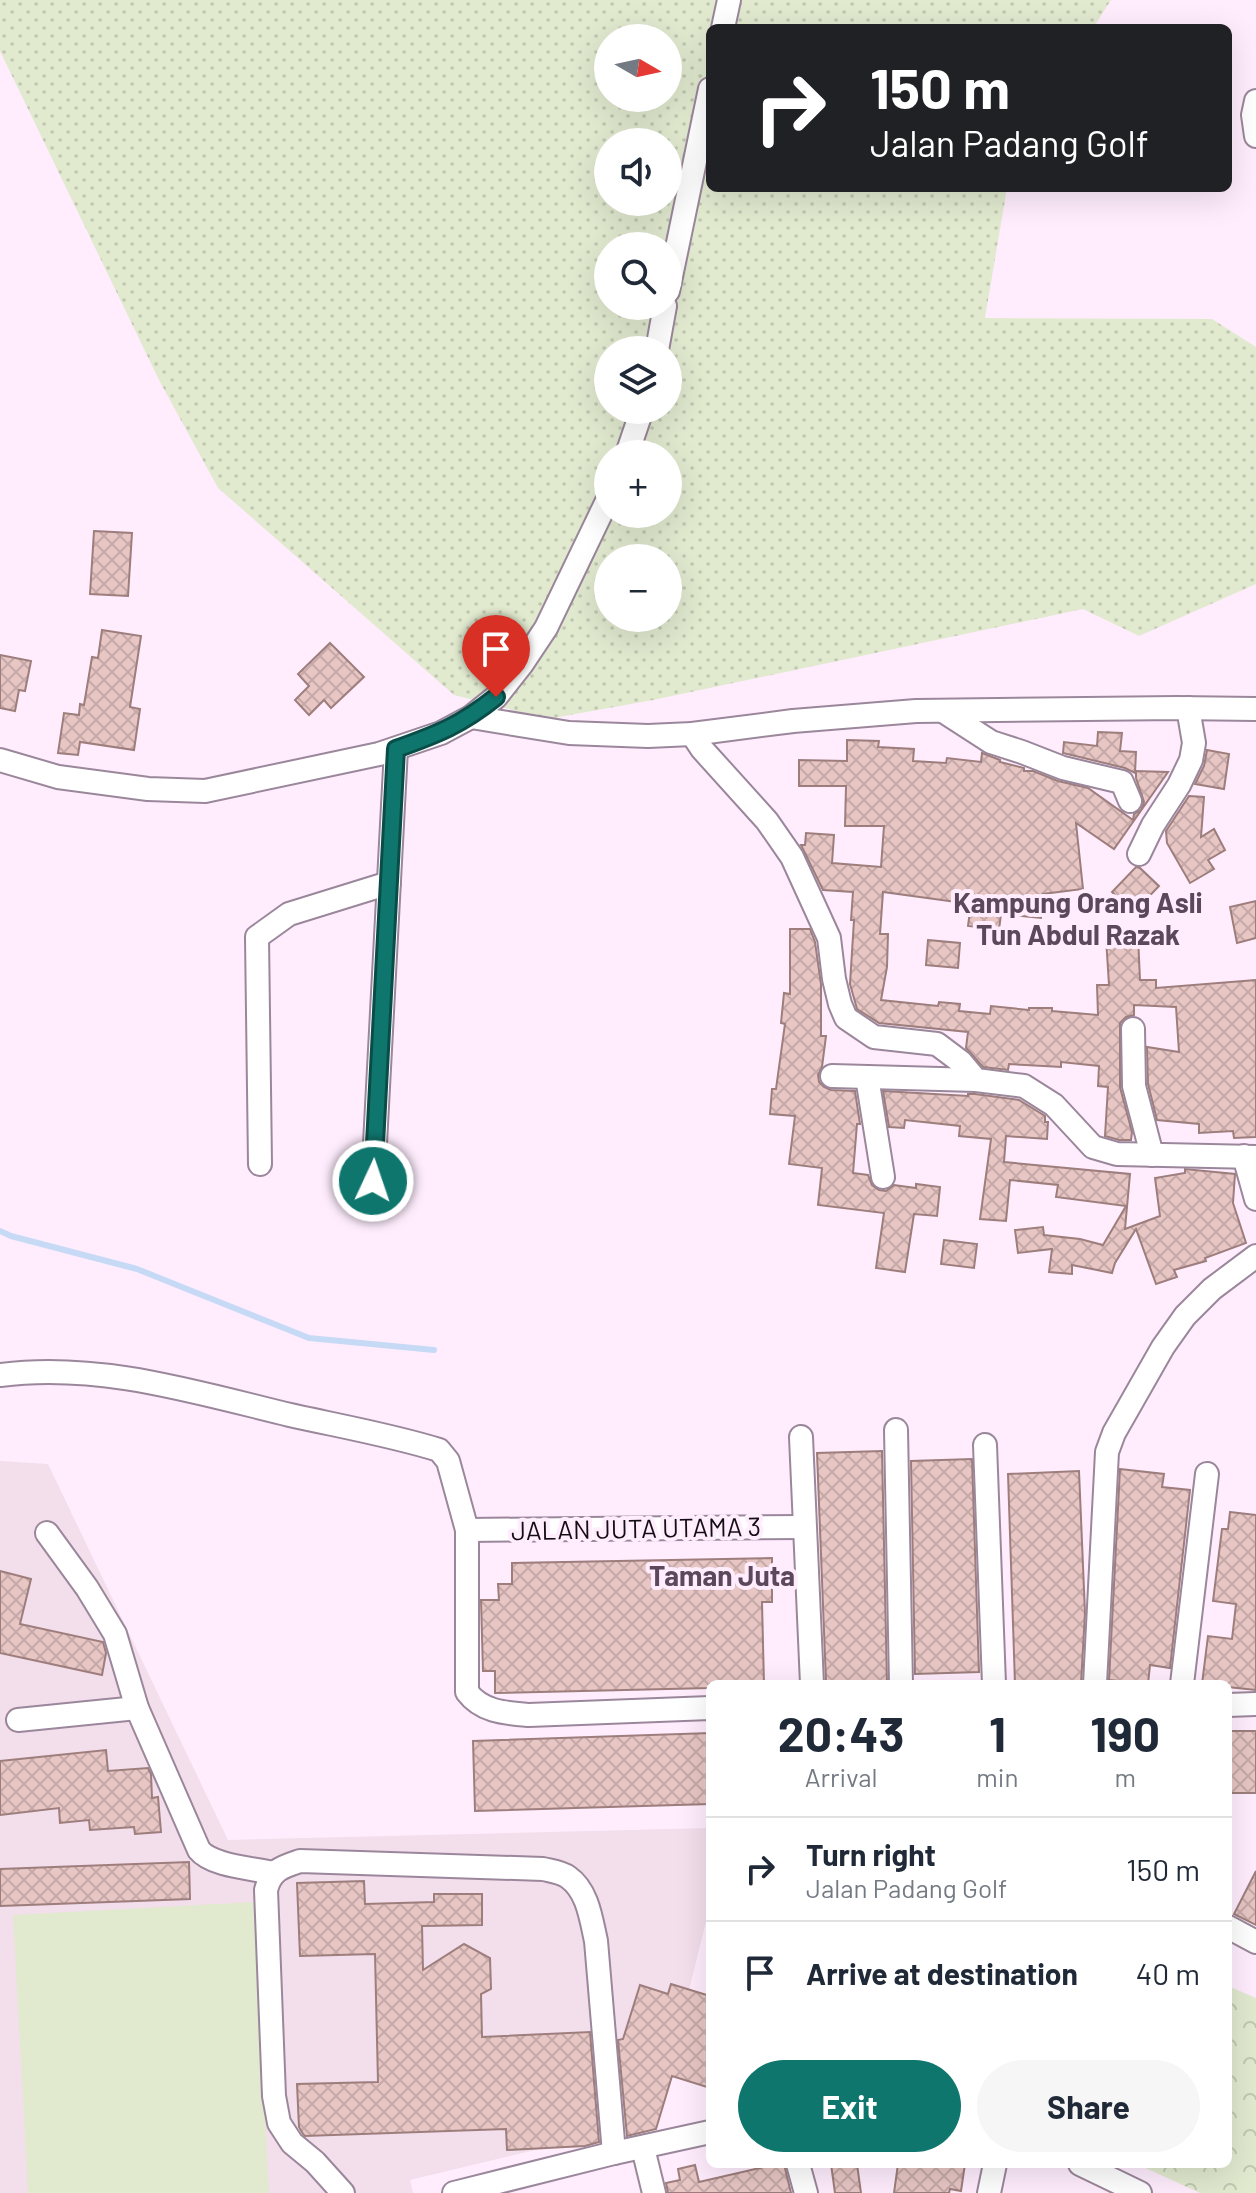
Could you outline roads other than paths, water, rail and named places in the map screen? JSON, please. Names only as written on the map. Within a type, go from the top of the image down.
[{"type":"street","points":[[724,24],[729,0]]},
{"type":"street","points":[[1256,101],[1253,115],[1256,136]]},
{"type":"street","points":[[680,232],[706,108]]},
{"type":"street","points":[[0,760],[58,777],[148,789],[205,791],[379,754],[441,733],[471,717],[496,697],[522,664],[546,628],[594,528]]},
{"type":"street","points":[[1139,854],[1191,760],[1194,743],[1188,708]]},
{"type":"street","points":[[471,717],[569,733],[648,736],[692,734],[793,721],[943,711],[1256,709]]},
{"type":"street","points":[[943,711],[991,742],[1063,768],[1122,782],[1130,801]]},
{"type":"street","points":[[692,734],[767,821],[792,857],[829,938],[834,979],[846,1018],[874,1037],[937,1044],[961,1062],[976,1080]]},
{"type":"street","points":[[373,1181],[396,749]]},
{"type":"street","points":[[260,1164],[257,937],[289,914],[389,883]]},
{"type":"street","points":[[1133,1029],[1134,1086],[1152,1155]]},
{"type":"street","points":[[832,1076],[976,1080],[1024,1086],[1054,1105],[1093,1147],[1117,1154],[1250,1157],[1256,1199]]},
{"type":"street","points":[[867,1077],[883,1177]]},
{"type":"street","points":[[1095,1680],[1110,1442],[1163,1347],[1185,1316],[1212,1289],[1256,1256]]},
{"type":"street","points":[[0,1375],[28,1372],[101,1374],[167,1386],[439,1450],[448,1461],[467,1530],[467,1692],[475,1702],[504,1713],[529,1715],[706,1708]]},
{"type":"street","points":[[896,1430],[901,1680]]},
{"type":"street","points":[[801,1437],[812,1680]]},
{"type":"street","points":[[985,1445],[994,1680]]},
{"type":"street","points":[[1182,1680],[1207,1474]]},
{"type":"street","name":"JALAN JUTA UTAMA 3","points":[[467,1530],[804,1527]]},
{"type":"street","points":[[47,1533],[87,1588],[115,1634],[137,1708],[199,1850],[204,1857],[215,1862],[273,1873]]},
{"type":"street","points":[[1232,1705],[1256,1704]]},
{"type":"street","points":[[18,1720],[137,1708]]},
{"type":"street","points":[[343,2193],[315,2162],[292,2143],[279,2123],[274,2096],[266,1890],[268,1880],[280,1867],[300,1861],[543,1869],[566,1875],[580,1889],[589,1910],[596,1941],[614,2153]]},
{"type":"street","points":[[1232,1929],[1256,1942]]},
{"type":"street","points":[[454,2193],[495,2188],[614,2153],[706,2133]]},
{"type":"street","points":[[643,2148],[654,2193]]},
{"type":"street","points":[[799,2168],[806,2193]]},
{"type":"street","points":[[989,2193],[994,2168]]},
{"type":"street","points":[[1088,2168],[1138,2193]]},
{"type":"waterway","points":[[0,1231],[137,1269],[309,1338],[434,1350]]},
{"type":"district","name":"Kampung Orang Asli Tun Abdul Razak","points":[[1078,919]]},
{"type":"district","name":"Taman Juta","points":[[722,1576]]}]
